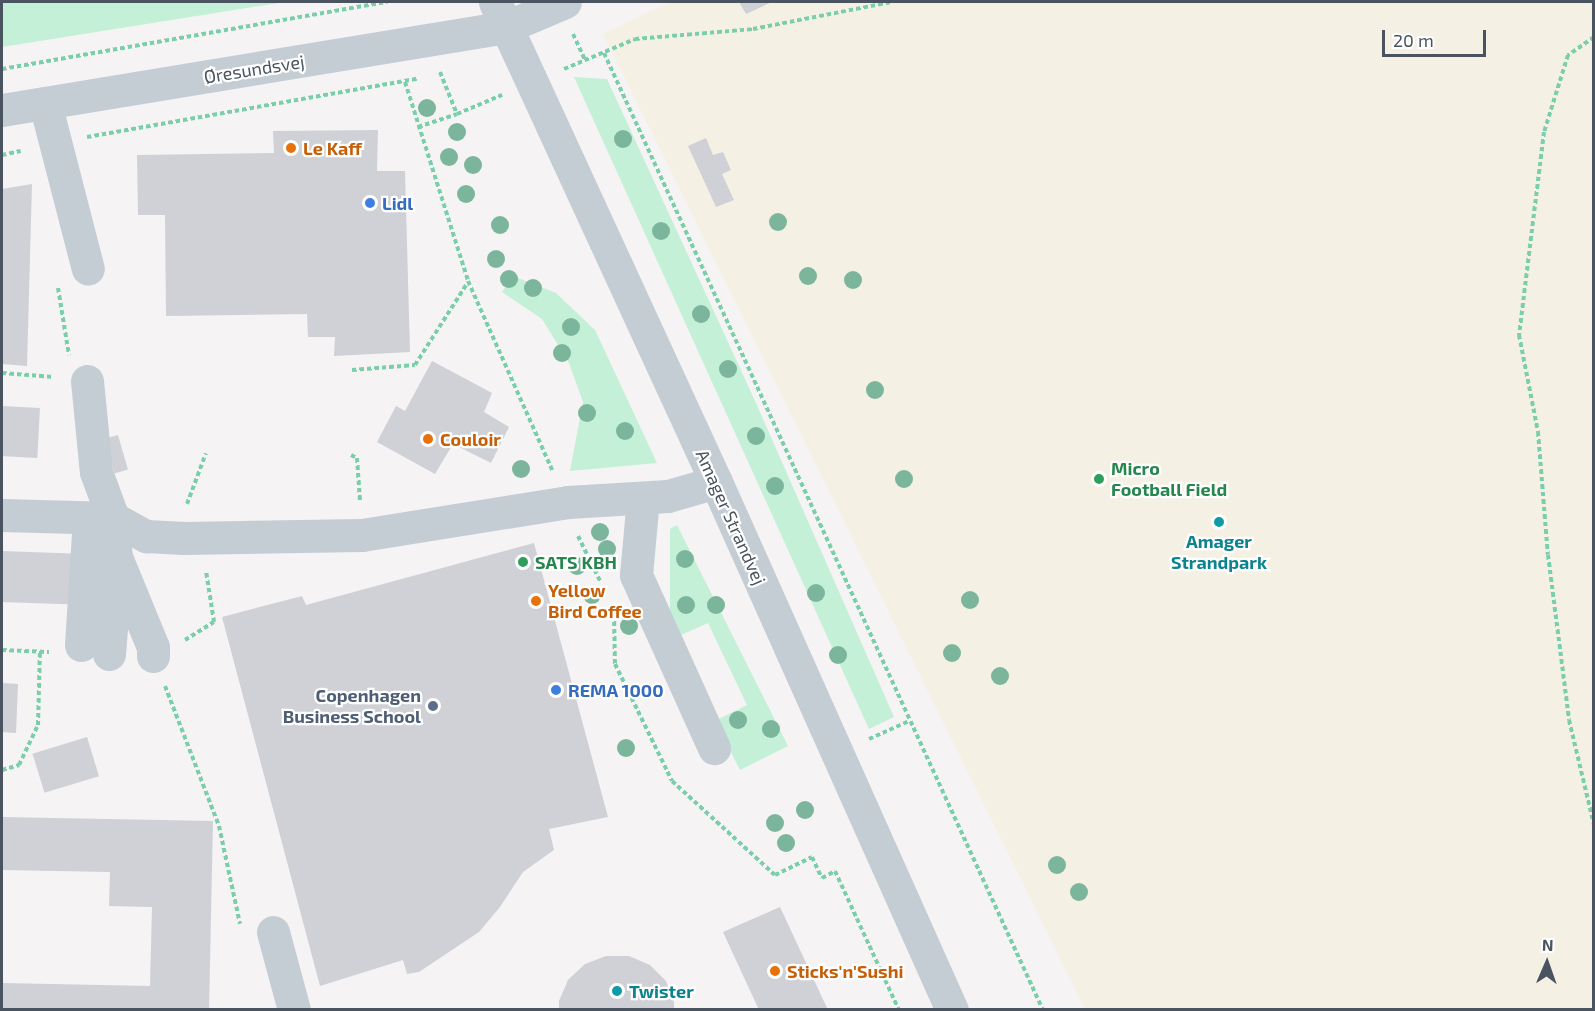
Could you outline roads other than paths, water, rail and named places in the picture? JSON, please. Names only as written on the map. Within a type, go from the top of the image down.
[{"type":"street","points":[[500,14],[564,2]]},
{"type":"street","name":"Øresundsvej","points":[[2,110],[427,40],[500,14]]},
{"type":"street","name":"Amager Strandvej","points":[[500,14],[716,482],[952,1010]]},
{"type":"street","points":[[45,103],[88,269]]},
{"type":"street","points":[[87,381],[101,518],[95,650],[116,557]]},
{"type":"street","points":[[2,515],[101,518],[146,536],[175,536],[249,551],[568,502],[668,496],[716,482]]},
{"type":"street","points":[[643,498],[636,575],[714,748]]},
{"type":"street","points":[[101,518],[153,647],[153,656]]},
{"type":"street","points":[[273,932],[294,1010]]},
{"type":"place","name":"Le Kaff","points":[[291,148]]},
{"type":"place","name":"Lidl","points":[[370,203]]},
{"type":"place","name":"Couloir","points":[[428,439]]},
{"type":"place","name":"Micro Football Field","points":[[1099,479]]},
{"type":"place","name":"Amager Strandpark","points":[[1219,522]]},
{"type":"place","name":"SATS KBH","points":[[523,562]]},
{"type":"place","name":"Yellow Bird Coffee","points":[[536,601]]},
{"type":"place","name":"REMA 1000","points":[[556,690]]},
{"type":"place","name":"Copenhagen Business School","points":[[433,706]]},
{"type":"place","name":"Sticks'n'Sushi","points":[[775,971]]},
{"type":"place","name":"Twister","points":[[617,991]]}]
